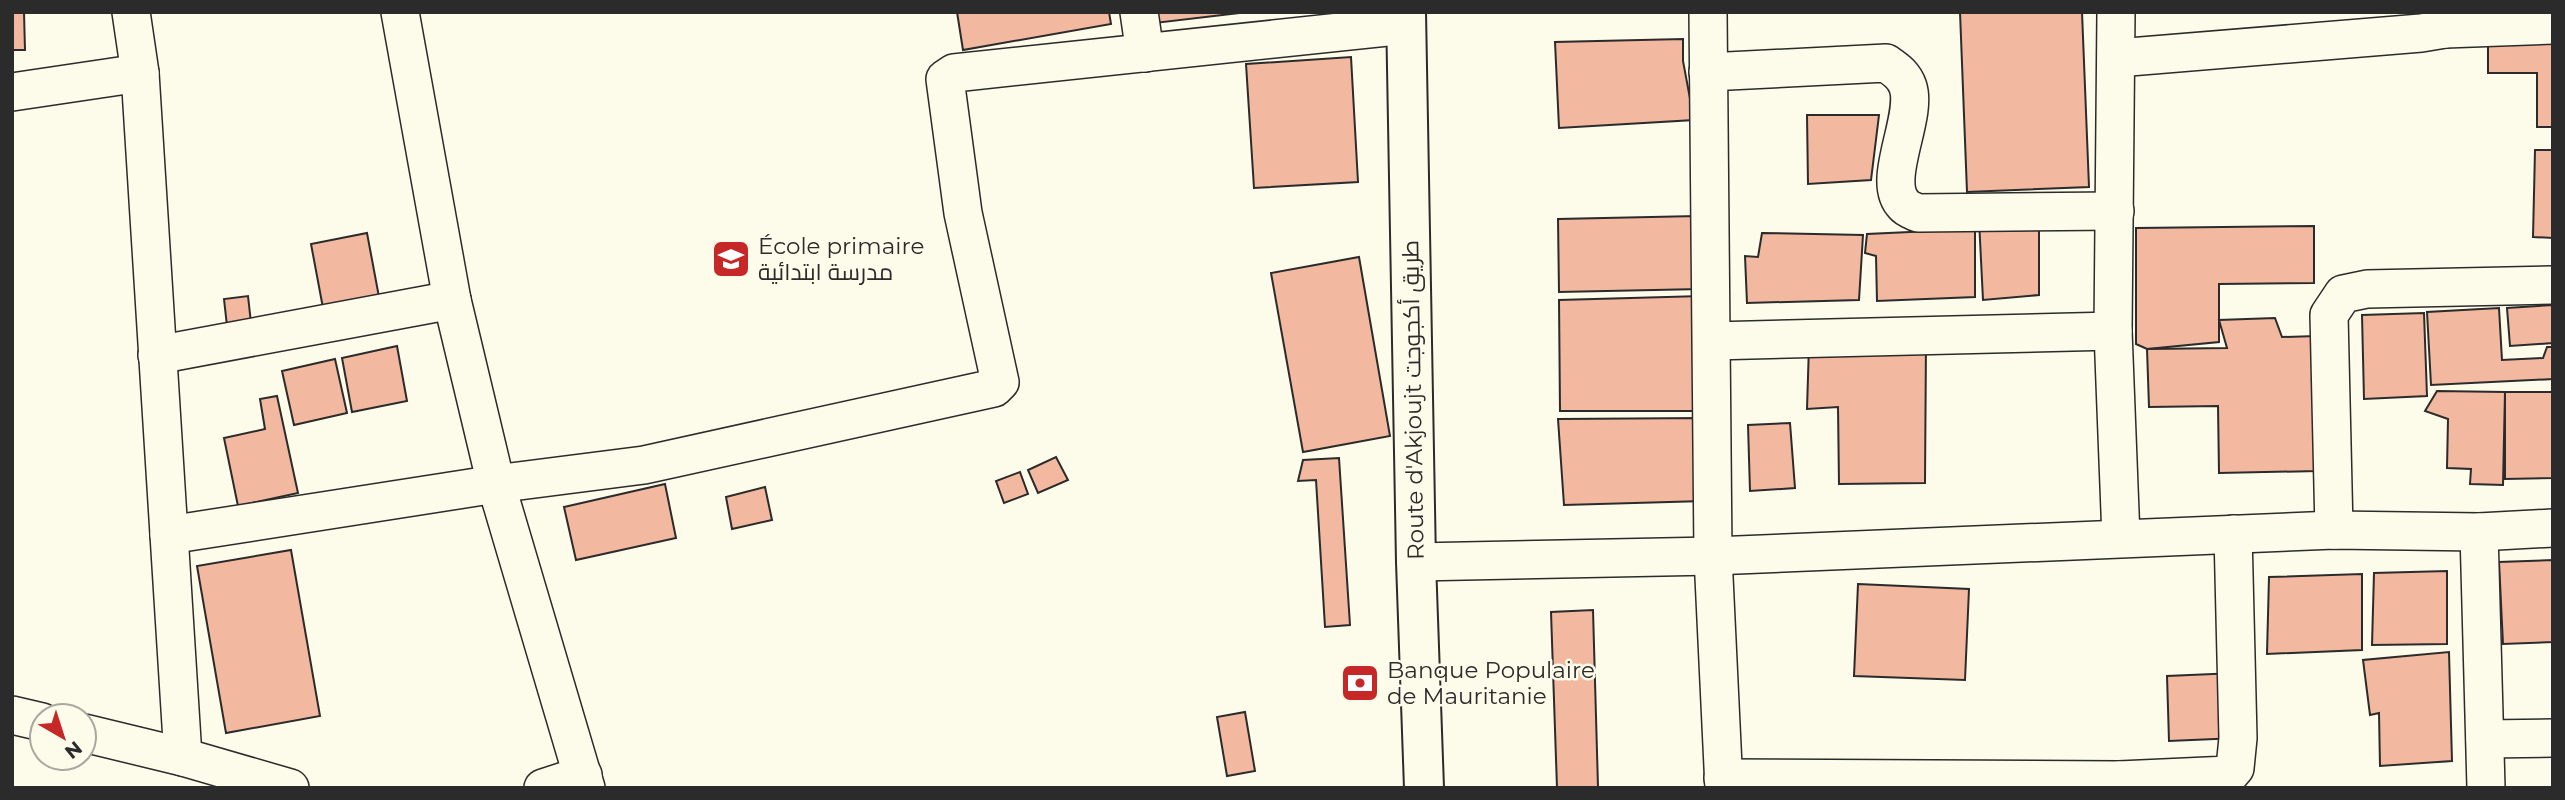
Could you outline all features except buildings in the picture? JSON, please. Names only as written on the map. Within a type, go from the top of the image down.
[{"type":"highway","name":"Route d'Akjoujt طريق أكجوجت","points":[[1406,19],[1418,787]]},
{"type":"street","points":[[131,12],[139,74],[183,757]]},
{"type":"street","points":[[400,12],[453,299],[496,484],[584,781],[542,788]]},
{"type":"street","points":[[1139,12],[1145,52]]},
{"type":"street","points":[[1708,12],[1713,555],[1723,783],[2119,784],[2229,775],[2235,768],[2238,738],[2233,534]]},
{"type":"street","points":[[2116,12],[2113,331],[2121,538]]},
{"type":"street","points":[[169,535],[496,484],[644,465],[994,388],[1000,382],[963,213],[945,79],[954,73],[1406,19]]},
{"type":"street","points":[[2117,58],[2444,21],[2553,25]]},
{"type":"street","points":[[1708,72],[1886,64],[1900,73],[1909,89],[1896,193],[1905,206],[1918,213],[2115,211]]},
{"type":"street","points":[[12,92],[139,74]]},
{"type":"street","points":[[2334,530],[2329,315],[2343,294],[2367,289],[2553,285]]},
{"type":"street","points":[[157,355],[453,299]]},
{"type":"street","points":[[1712,341],[2113,331]]},
{"type":"street","points":[[1416,562],[1713,555],[2334,530],[2479,532],[2553,528]]},
{"type":"street","points":[[2479,532],[2486,788]]},
{"type":"street","points":[[98,736],[183,757],[290,788]]},
{"type":"street","points":[[2485,739],[2553,737]]},
{"type":"place","name":"École primaire مدرسة ابتدائية","points":[[731,259]]},
{"type":"place","name":"Banque Populaire de Mauritanie","points":[[1360,683]]}]
